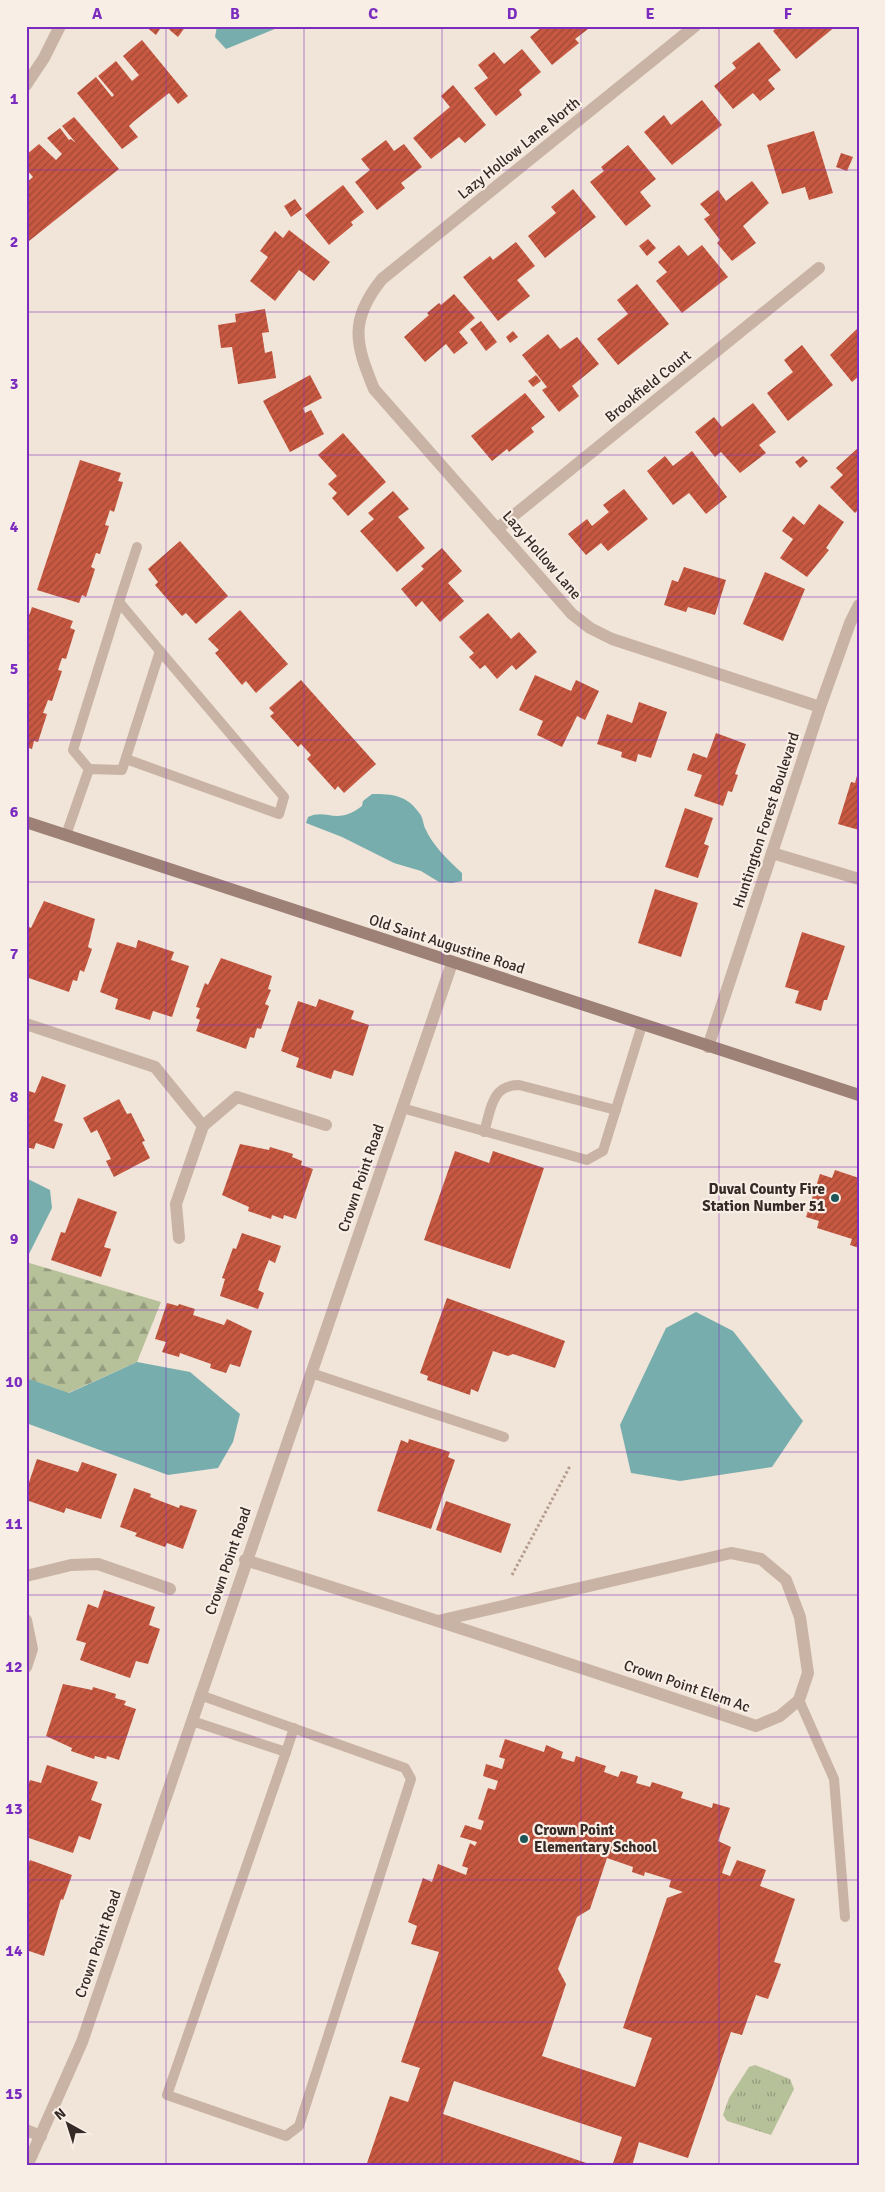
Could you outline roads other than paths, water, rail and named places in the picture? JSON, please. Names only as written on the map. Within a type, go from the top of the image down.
[{"type":"main road","name":"Old Saint Augustine Road","points":[[26,822],[859,1095]]},
{"type":"street","points":[[26,85],[44,58],[60,26]]},
{"type":"street","name":"Lazy Hollow Lane North","points":[[366,298],[382,279],[696,26]]},
{"type":"street","name":"Brookfield Court","points":[[497,529],[819,268]]},
{"type":"street","name":"Lazy Hollow Lane","points":[[366,298],[358,325],[360,356],[374,389],[572,614],[590,628],[612,639],[820,707]]},
{"type":"street","name":"Huntington Forest Boulevard","points":[[708,1047],[820,707],[850,623],[859,605]]},
{"type":"street","points":[[772,853],[859,880]]},
{"type":"street","name":"Crown Point Road","points":[[27,2166],[82,2042],[245,1560],[452,963]]},
{"type":"street","points":[[26,1024],[155,1067],[203,1126]]},
{"type":"street","points":[[179,1238],[176,1204],[203,1126],[237,1097],[326,1125]]},
{"type":"street","points":[[438,1621],[731,1553],[761,1559],[786,1580],[800,1617],[808,1673],[799,1700]]},
{"type":"street","name":"Crown Point Elem Ac","points":[[245,1560],[486,1635],[756,1726],[780,1716],[799,1700]]},
{"type":"street","points":[[26,1576],[71,1565],[98,1564],[170,1589]]},
{"type":"street","points":[[26,1620],[32,1649],[26,1666]]},
{"type":"street","points":[[26,2130],[41,2136]]},
{"type":"lane","points":[[137,547],[73,750],[89,769],[122,770],[160,651]]},
{"type":"lane","points":[[119,602],[284,797],[279,814],[126,759]]},
{"type":"lane","points":[[66,835],[89,769]]},
{"type":"lane","points":[[402,1108],[587,1160],[603,1150],[642,1025]]},
{"type":"lane","points":[[484,1132],[496,1096],[502,1088],[519,1085],[616,1110]]},
{"type":"lane","points":[[311,1373],[504,1437]]},
{"type":"lane","points":[[200,1694],[405,1768],[411,1780],[299,2126],[286,2136],[167,2095],[294,1728]]},
{"type":"lane","points":[[799,1700],[834,1779],[845,1916]]},
{"type":"lane","points":[[192,1721],[286,1752]]},
{"type":"water","points":[[217,26],[282,26],[226,49],[215,37]]},
{"type":"water","points":[[372,794],[393,795],[410,803],[421,816],[425,828],[436,847],[462,873],[462,881],[452,883],[439,882],[421,871],[394,863],[342,837],[306,823],[308,817],[315,815],[338,816],[353,812],[362,806],[363,801]]},
{"type":"water","points":[[26,1178],[50,1190],[52,1208],[26,1260]]},
{"type":"water","points":[[696,1312],[733,1331],[803,1421],[772,1467],[680,1481],[631,1473],[620,1425],[666,1328]]},
{"type":"water","points":[[137,1362],[190,1372],[240,1414],[233,1442],[218,1468],[168,1475],[26,1423],[26,1378],[69,1393]]},
{"type":"place","name":"Duval County Fire Station Number 51","points":[[835,1198]]},
{"type":"place","name":"Crown Point Elementary School","points":[[524,1839]]}]
